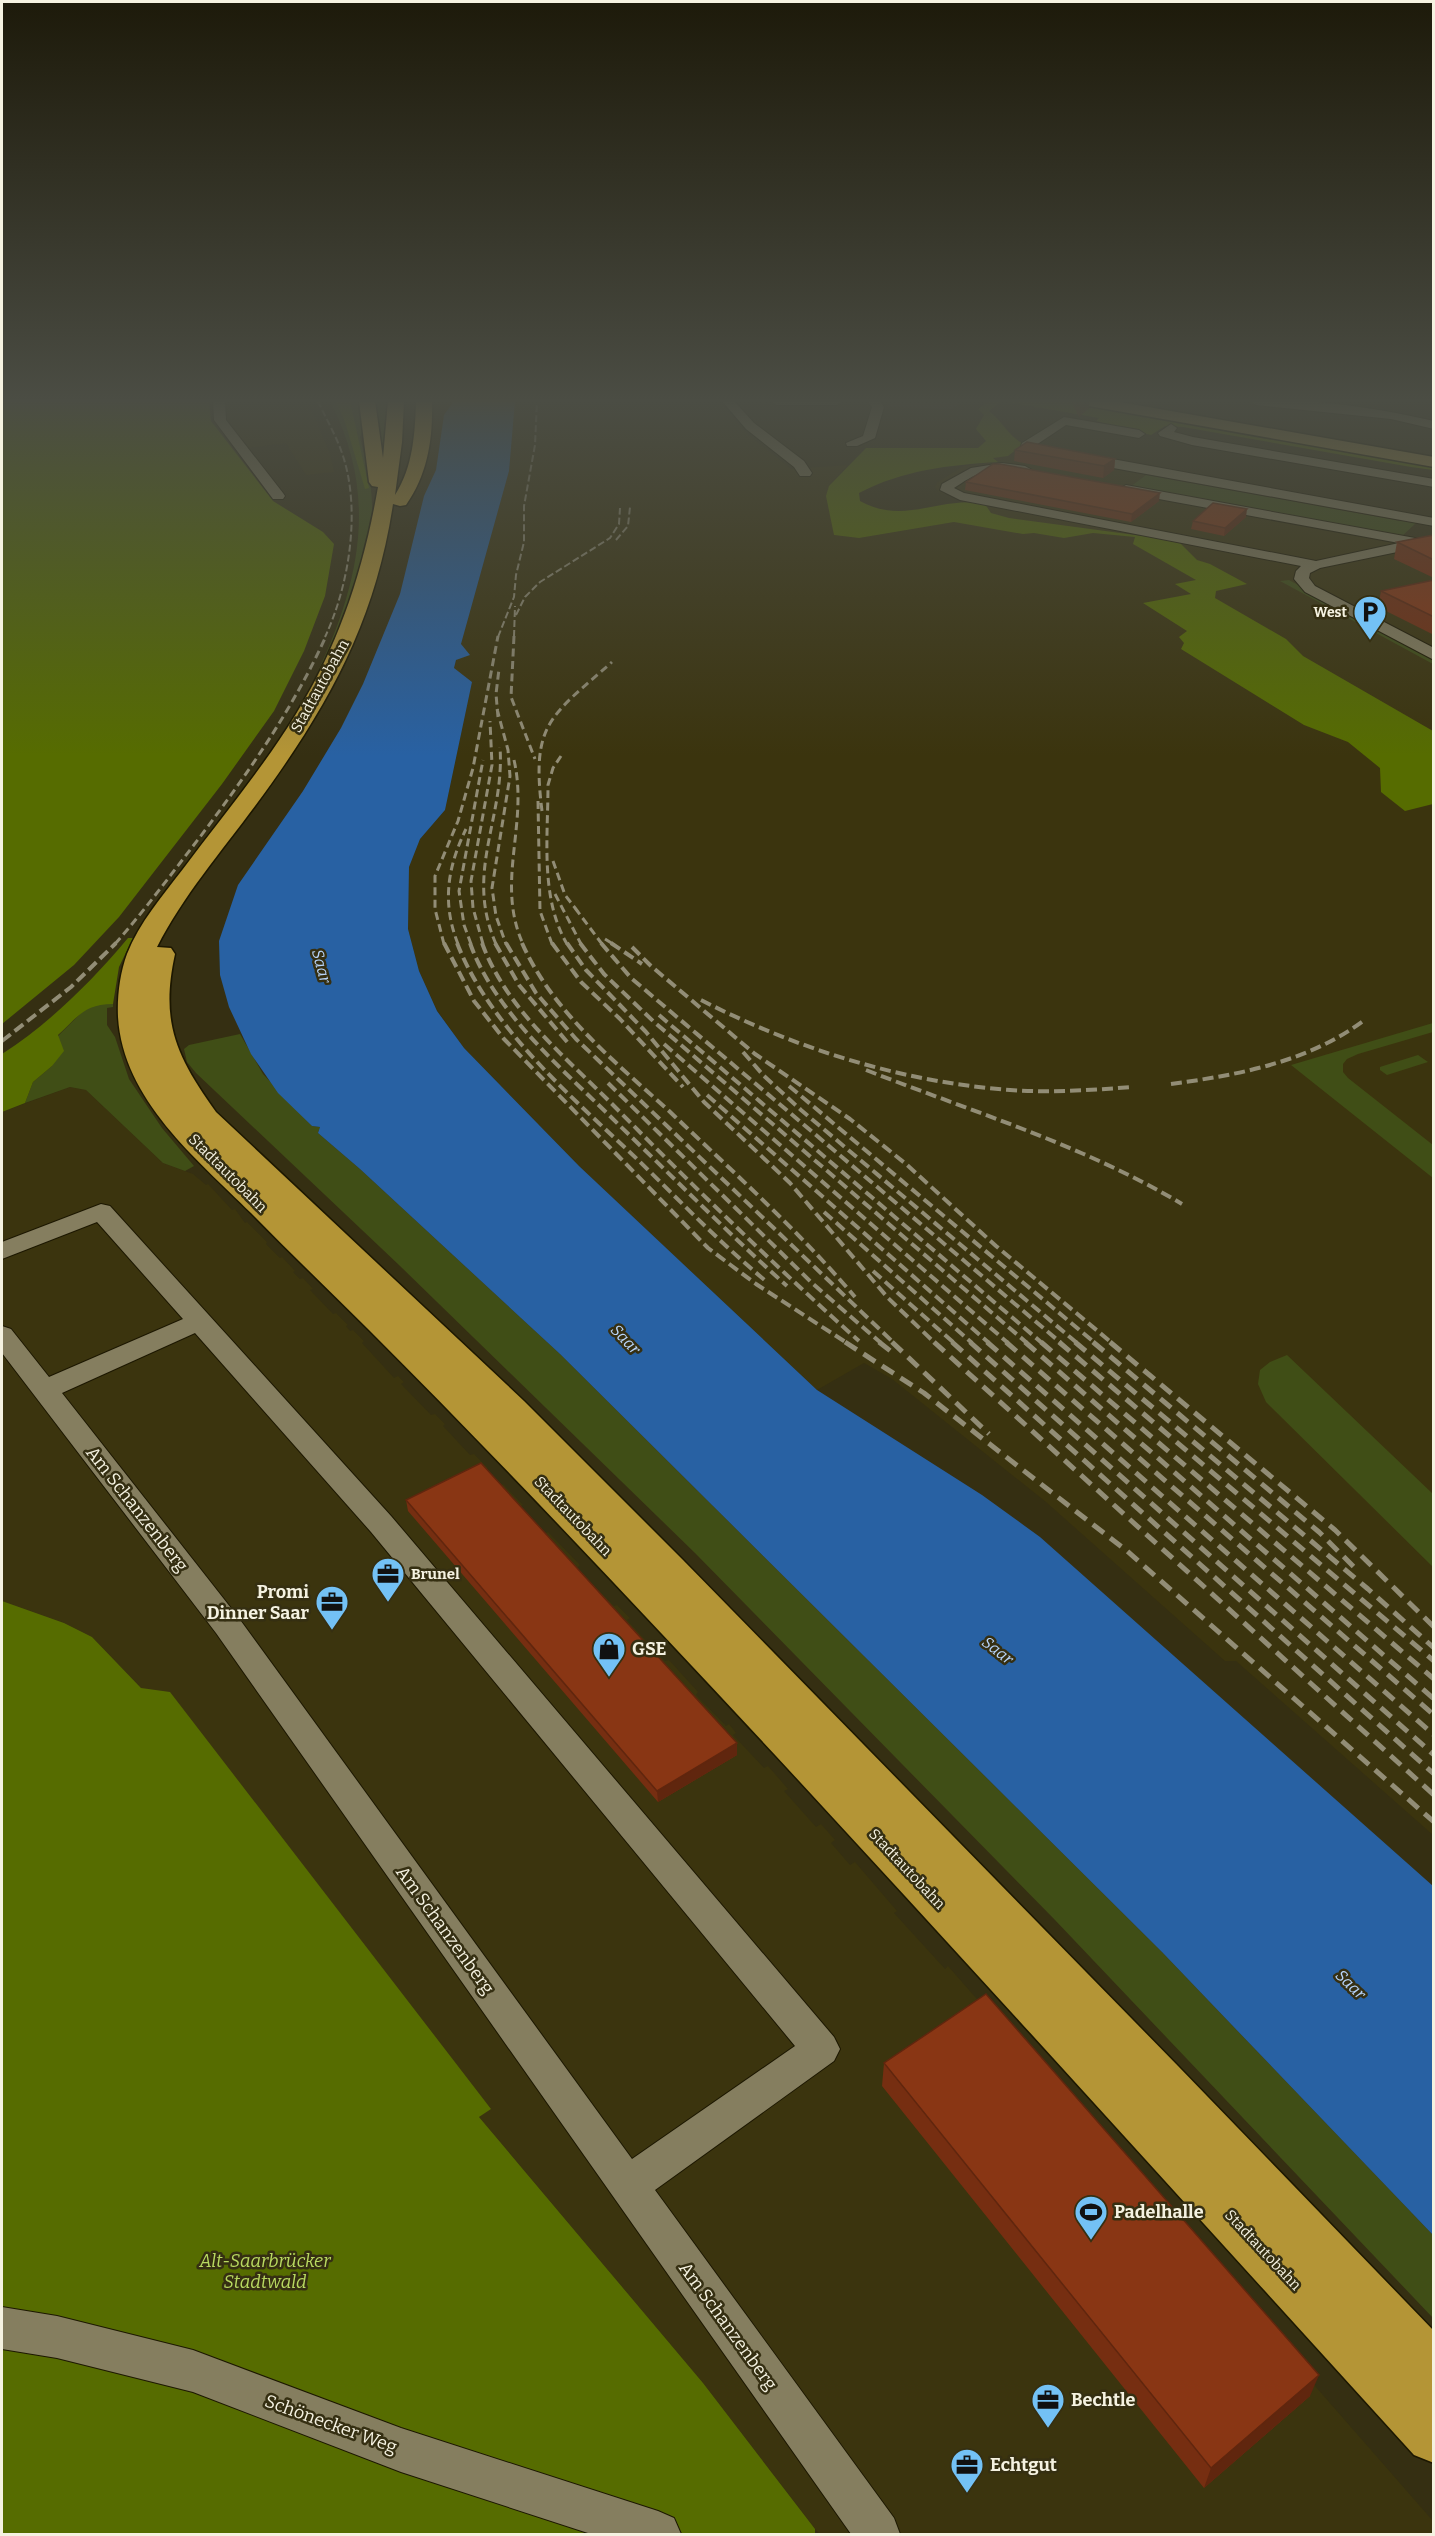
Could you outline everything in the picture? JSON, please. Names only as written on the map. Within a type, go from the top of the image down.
[{"type":"highway","name":"Stadtautobahn","points":[[387,519],[356,619],[339,659],[289,742],[161,915],[143,948],[131,999],[137,1051],[147,1077],[181,1126],[484,1424],[641,1587],[1127,2103],[1434,2435]]},
{"type":"highway","name":"Stadtautobahn","points":[[391,519],[383,583],[372,620],[356,659],[335,699],[308,743],[182,916],[165,947],[155,988],[156,1022],[161,1046],[172,1070],[206,1118],[511,1410],[669,1570],[1161,2082],[1434,2371]]},
{"type":"street","points":[[1080,519],[1316,565]]},
{"type":"street","points":[[1300,519],[1427,542]]},
{"type":"street","points":[[1427,542],[1308,567],[1301,574],[1303,583],[1310,589],[1434,655]]},
{"type":"street","points":[[2,1251],[101,1211],[381,1524],[821,2049],[627,2185]]},
{"type":"street","points":[[45,1389],[200,1321]]},
{"type":"street","name":"Am Schanzenberg","points":[[2,1335],[227,1625],[878,2535]]},
{"type":"street","name":"Schönecker Weg","points":[[2,2328],[57,2337],[193,2371],[401,2450],[658,2535]]},
{"type":"shaded area","points":[[496,519],[832,519],[834,535],[859,538],[954,522],[988,519],[1280,519],[1414,545],[1433,540],[1433,1835],[1236,1661],[1225,1661],[1046,1502],[892,1379],[864,1363],[817,1390],[579,1166],[464,1048],[437,1010],[419,971],[408,929],[409,867],[420,839],[445,810],[472,682],[454,669]]},
{"type":"shaded area","points":[[70,1087],[86,1090],[163,1163],[193,1174],[206,1185],[208,1184],[232,1210],[235,1209],[245,1223],[247,1222],[267,1242],[266,1244],[295,1271],[293,1272],[300,1279],[303,1278],[313,1289],[310,1290],[333,1314],[336,1313],[348,1325],[346,1326],[350,1331],[353,1330],[364,1341],[362,1343],[394,1378],[398,1376],[404,1382],[401,1384],[431,1415],[435,1414],[445,1424],[443,1426],[470,1455],[474,1454],[488,1468],[485,1470],[498,1486],[503,1484],[523,1505],[519,1507],[544,1534],[548,1532],[580,1565],[577,1568],[614,1606],[617,1605],[630,1618],[627,1620],[665,1661],[669,1660],[698,1692],[696,1695],[726,1726],[729,1724],[736,1733],[733,1735],[764,1768],[768,1766],[788,1789],[784,1791],[816,1827],[821,1824],[835,1840],[831,1843],[850,1865],[855,1862],[897,1911],[894,1913],[945,1969],[948,1966],[1433,2521],[1433,2534],[819,2534],[703,2383],[479,2117],[490,2108],[141,1688],[92,1637],[64,1623],[2,1601],[2,1112]]},
{"type":"green space","points":[[2,519],[303,519],[323,532],[334,544],[325,596],[304,651],[274,711],[222,784],[119,917],[74,965],[2,1024]]},
{"type":"green space","points":[[358,519],[371,519],[361,575],[345,620],[316,685],[312,684],[341,614],[351,579]]},
{"type":"green space","points":[[831,519],[1019,519],[1180,543],[1197,560],[1210,564],[1247,584],[1216,591],[1215,598],[1286,639],[1303,656],[1433,731],[1433,804],[1405,811],[1381,792],[1380,768],[1348,742],[1304,725],[1181,649],[1184,643],[1179,637],[1187,631],[1143,603],[1191,594],[1175,584],[1196,580],[1133,544],[1135,537],[1093,533],[1064,538],[1034,533],[1023,534],[954,522],[859,538],[834,535]]},
{"type":"green space","points":[[1305,519],[1407,519],[1416,523],[1401,537]]},
{"type":"green space","points":[[1289,580],[1433,659],[1433,664],[1280,581]]},
{"type":"green space","points":[[128,938],[133,938],[119,967],[113,1004],[88,1009],[58,1035],[64,1051],[52,1066],[33,1082],[25,1103],[2,1112],[2,1054],[37,1029],[69,1001]]},
{"type":"green space","points":[[113,1004],[113,1007],[107,1008],[107,1025],[115,1037],[129,1079],[162,1128],[194,1166],[185,1171],[163,1163],[86,1090],[70,1087],[25,1103],[33,1082],[52,1066],[58,1036],[87,1007]]},
{"type":"green space","points":[[1433,1023],[1433,1032],[1347,1059],[1343,1064],[1343,1072],[1433,1145],[1433,1178],[1291,1065]]},
{"type":"green space","points":[[240,1034],[263,1074],[312,1126],[320,1127],[318,1133],[560,1354],[1162,1952],[1433,2235],[1433,2318],[1055,1920],[695,1553],[187,1062],[184,1049],[189,1045]]},
{"type":"green space","points":[[1418,1055],[1428,1062],[1387,1075],[1380,1070],[1380,1067]]},
{"type":"green space","points":[[1287,1355],[1433,1494],[1433,1567],[1266,1402],[1258,1384],[1260,1370],[1270,1362]]},
{"type":"green space","name":"Alt-Saarbrücker Stadtwald","points":[[2,1601],[64,1623],[92,1637],[141,1688],[170,1692],[491,2109],[479,2117],[703,2383],[815,2529],[815,2534],[2,2534]]},
{"type":"water","name":"Saar","points":[[418,519],[496,519],[461,644],[470,655],[456,660],[454,668],[472,682],[445,810],[420,839],[409,867],[408,929],[419,971],[437,1011],[464,1048],[579,1166],[817,1390],[982,1495],[1040,1537],[1433,1886],[1433,2235],[1162,1952],[560,1354],[318,1133],[320,1127],[312,1126],[278,1093],[251,1054],[229,1007],[220,975],[219,941],[238,885],[303,791],[341,728],[363,684],[400,594]]},
{"type":"building","points":[[1195,519],[1235,519],[1225,528],[1193,521]]},
{"type":"building","points":[[1434,535],[1434,560],[1397,542]]},
{"type":"building","points":[[1434,580],[1434,617],[1381,591]]},
{"type":"building","name":"GSE","points":[[481,1463],[737,1743],[657,1791],[406,1500]]},
{"type":"building","name":"Padelhalle","points":[[986,1994],[1319,2375],[1211,2468],[884,2063]]},
{"type":"railway","points":[[325,637],[346,572],[352,519]]},
{"type":"railway","points":[[498,637],[514,597],[516,575],[524,542],[524,519]]},
{"type":"railway","points":[[516,615],[525,597],[540,582],[610,538],[619,524],[619,519]]},
{"type":"railway","points":[[616,540],[628,526],[629,519]]},
{"type":"railway","points":[[514,637],[515,606]]},
{"type":"railway","points":[[115,944],[148,905],[252,765],[299,689],[326,636]]},
{"type":"railway","points":[[444,944],[435,909],[435,876],[458,821],[473,768],[498,636]]},
{"type":"railway","points":[[514,636],[511,697],[535,759]]},
{"type":"railway","points":[[542,811],[539,782],[540,758],[543,740],[550,724],[573,696],[612,662]]},
{"type":"railway","points":[[497,711],[496,694],[499,669]]},
{"type":"railway","points":[[497,711],[508,750],[510,776],[492,888],[496,916],[506,944]]},
{"type":"railway","points":[[497,711],[498,717]]},
{"type":"railway","points":[[483,944],[473,908],[471,881],[492,765],[490,721]]},
{"type":"railway","points":[[496,944],[487,918],[484,893],[488,846],[500,773],[500,747]]},
{"type":"railway","points":[[561,756],[553,768],[548,785],[547,867],[553,907],[558,926],[567,944]]},
{"type":"railway","points":[[471,944],[464,925],[459,891],[483,760]]},
{"type":"railway","points":[[514,760],[518,784],[518,807],[512,898],[515,921],[523,944]]},
{"type":"railway","points":[[538,801],[540,911],[552,944]]},
{"type":"railway","points":[[458,944],[448,900],[454,858],[466,829]]},
{"type":"railway","points":[[553,861],[565,895],[579,913]]},
{"type":"railway","points":[[555,894],[581,944]]},
{"type":"railway","points":[[575,908],[602,944]]},
{"type":"railway","points":[[605,939],[613,944]]},
{"type":"railway","points":[[444,943],[474,1001],[504,1039],[708,1248],[756,1284],[847,1343]]},
{"type":"railway","points":[[457,943],[490,1004],[535,1060],[717,1237],[767,1282]]},
{"type":"railway","points":[[470,943],[481,969],[497,994],[534,1041],[787,1286]]},
{"type":"railway","points":[[482,943],[493,968],[507,990],[540,1032],[736,1226],[859,1341]]},
{"type":"railway","points":[[495,943],[519,985],[568,1043]]},
{"type":"railway","points":[[506,943],[536,993],[576,1039],[894,1343]]},
{"type":"railway","points":[[522,943],[550,991],[586,1034],[764,1201],[855,1297]]},
{"type":"railway","points":[[552,943],[581,982],[620,1019],[683,1087]]},
{"type":"railway","points":[[567,943],[586,970],[646,1032],[704,1102],[790,1183],[888,1298],[935,1343]]},
{"type":"railway","points":[[580,943],[604,974],[653,1021],[1027,1343]]},
{"type":"railway","points":[[601,943],[631,978],[1061,1343]]},
{"type":"railway","points":[[611,943],[642,964]]},
{"type":"railway","points":[[2,1041],[71,987],[115,944]]},
{"type":"railway","points":[[632,947],[651,966],[755,1054],[850,1119],[906,1164],[996,1246],[1112,1343]]},
{"type":"railway","points":[[701,1000],[737,1018],[812,1048],[890,1071],[970,1086],[1025,1091],[1133,1087]]},
{"type":"railway","points":[[659,1015],[1042,1343]]},
{"type":"railway","points":[[1171,1084],[1247,1071],[1296,1057],[1342,1035],[1363,1021]]},
{"type":"railway","points":[[664,1044],[1008,1343]]},
{"type":"railway","points":[[743,1052],[764,1076],[801,1110],[1077,1343]]},
{"type":"railway","points":[[866,1070],[1067,1147],[1106,1164],[1182,1204]]},
{"type":"railway","points":[[608,1083],[812,1283],[881,1343]]},
{"type":"railway","points":[[789,1086],[1095,1343]]},
{"type":"railway","points":[[707,1095],[989,1343]]},
{"type":"railway","points":[[824,1212],[972,1343]]},
{"type":"railway","points":[[873,1271],[954,1343]]},
{"type":"railway","points":[[845,1342],[924,1393],[1127,1551],[1434,1822]]},
{"type":"railway","points":[[879,1342],[893,1353]]},
{"type":"railway","points":[[892,1342],[989,1434]]},
{"type":"railway","points":[[934,1342],[1434,1795]]},
{"type":"railway","points":[[952,1342],[1434,1774]]},
{"type":"railway","points":[[970,1342],[1434,1755]]},
{"type":"railway","points":[[987,1342],[1434,1735]]},
{"type":"railway","points":[[1006,1342],[1434,1715]]},
{"type":"railway","points":[[1025,1342],[1434,1699]]},
{"type":"railway","points":[[1041,1342],[1434,1679]]},
{"type":"railway","points":[[1059,1342],[1434,1661]]},
{"type":"railway","points":[[1075,1342],[1368,1589],[1434,1648]]},
{"type":"railway","points":[[1093,1342],[1319,1532],[1355,1568]]},
{"type":"railway","points":[[1110,1342],[1335,1530],[1434,1627]]},
{"type":"place","name":"West","points":[[1370,641]]},
{"type":"place","name":"Brunel","points":[[388,1603]]},
{"type":"place","name":"Promi Dinner Saar","points":[[332,1631]]},
{"type":"place","name":"GSE","points":[[609,1678]]},
{"type":"place","name":"Padelhalle","points":[[1091,2241]]},
{"type":"place","name":"Bechtle","points":[[1048,2429]]},
{"type":"place","name":"Echtgut","points":[[967,2494]]}]
